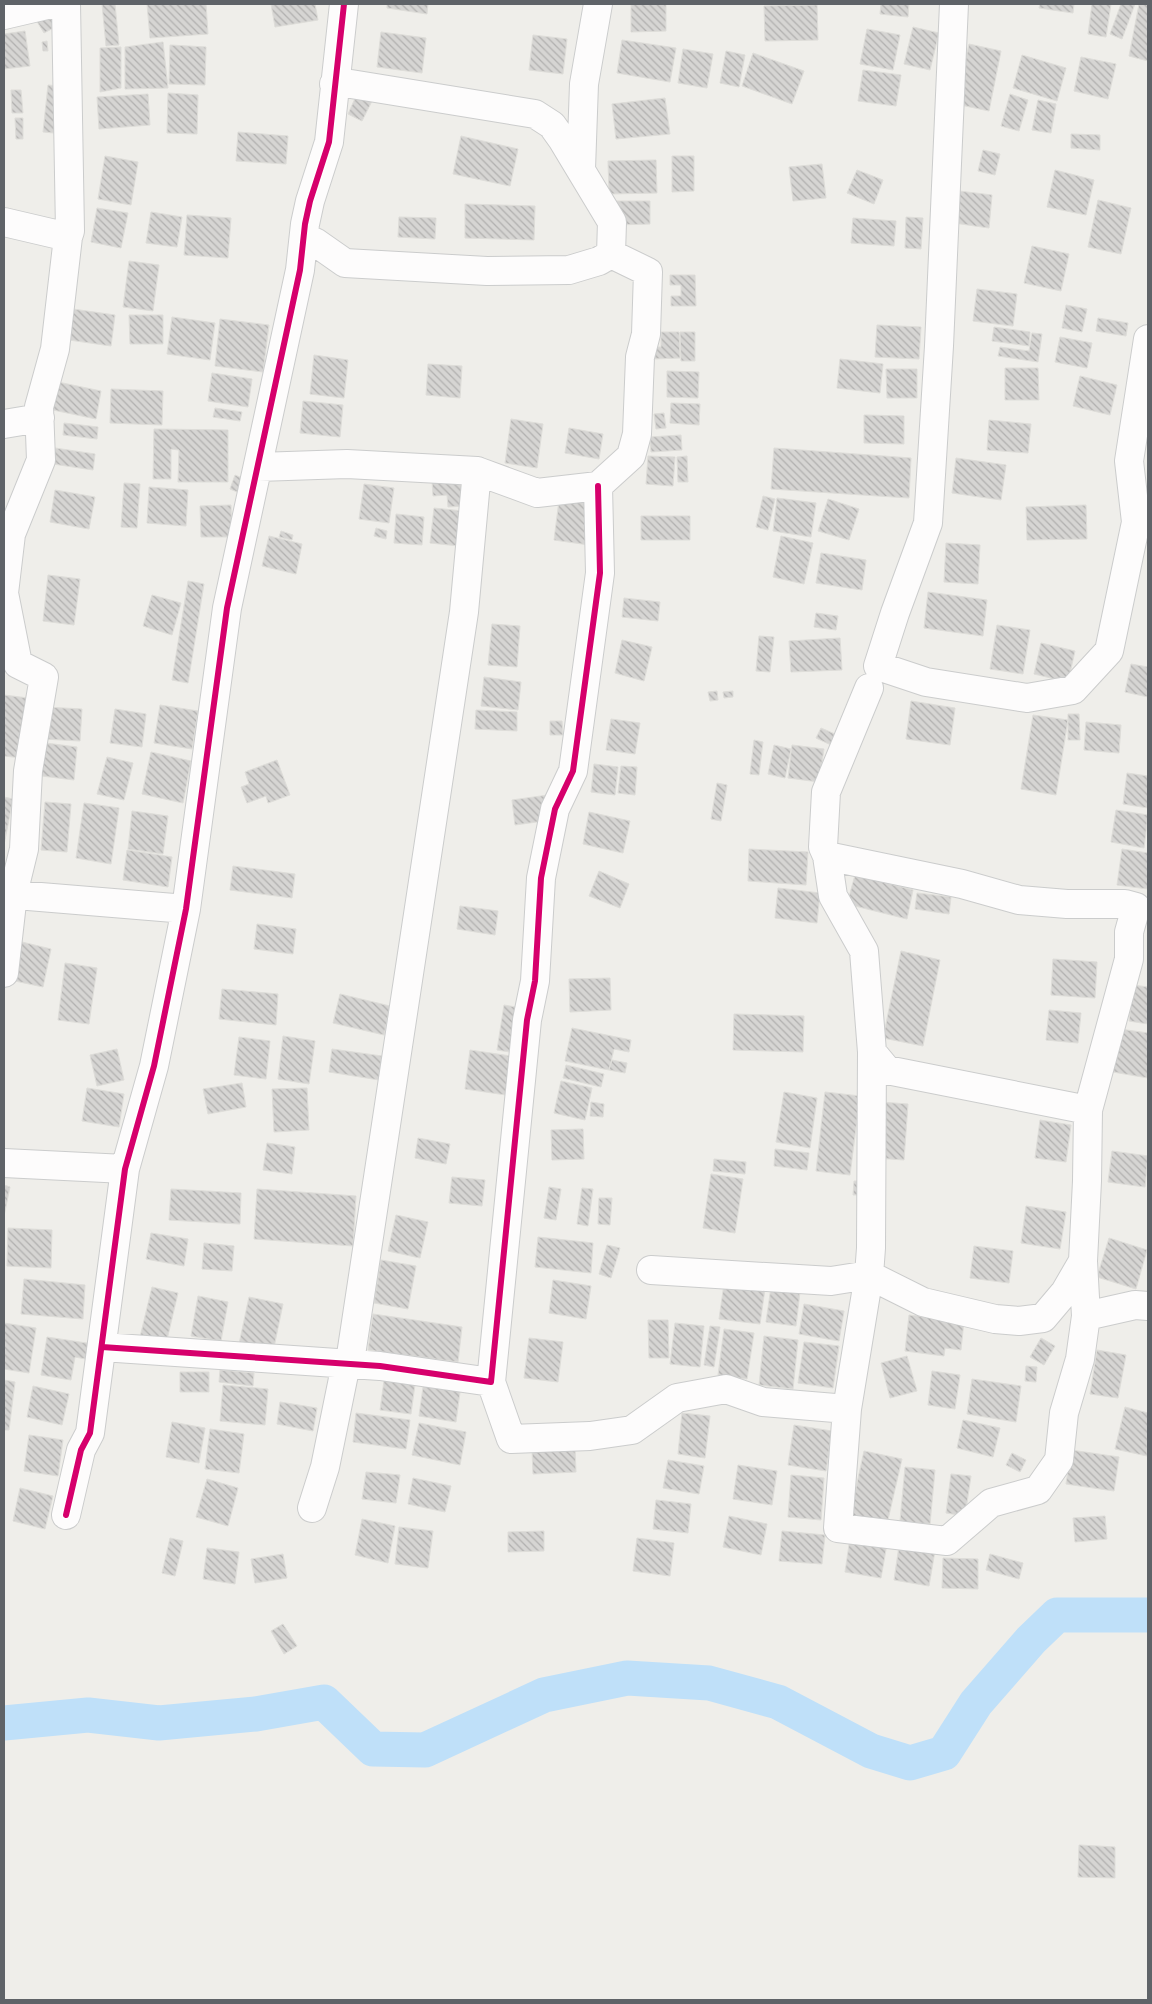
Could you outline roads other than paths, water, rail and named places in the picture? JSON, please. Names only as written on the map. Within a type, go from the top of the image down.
[{"type":"street","points":[[4,15],[51,4]]},
{"type":"street","points":[[4,972],[8,894],[24,849],[28,771],[44,677],[11,665],[4,593],[10,534],[40,460],[40,418],[43,389],[55,349],[70,231],[66,4]]},
{"type":"street","points":[[66,1516],[81,1450],[90,1433],[125,1169],[154,1066],[186,909],[227,608],[300,270],[310,201],[329,142],[344,4]]},
{"type":"street","points":[[580,169],[584,84],[598,4]]},
{"type":"street","points":[[954,4],[939,346],[928,523],[895,612],[878,666],[926,682],[1027,698],[1073,690],[1109,651],[1136,522],[1129,461],[1148,339]]},
{"type":"street","points":[[334,84],[352,84],[535,114],[552,125],[612,222],[611,254]]},
{"type":"street","points":[[4,222],[68,237]]},
{"type":"street","points":[[304,242],[315,242],[344,263],[487,271],[569,270],[599,261],[611,254]]},
{"type":"street","points":[[258,467],[348,464],[476,471],[537,493],[598,486],[631,456],[637,434],[640,358],[646,334],[648,272],[611,254]]},
{"type":"street","points":[[4,424],[40,418]]},
{"type":"street","points":[[312,1508],[325,1467],[346,1364],[351,1354],[464,612],[476,471]]},
{"type":"street","points":[[598,486],[600,573],[573,771],[555,809],[541,878],[535,981],[527,1020],[491,1382],[510,1439],[590,1436],[632,1430],[677,1398],[726,1389],[763,1402],[847,1409]]},
{"type":"street","points":[[827,856],[962,884],[1019,900],[1068,904],[1125,904],[1136,907],[1130,932],[1129,959],[1088,1110],[1084,1261],[1086,1316],[1080,1359],[1064,1413],[1059,1460],[1038,1490],[991,1503],[948,1541],[838,1528],[847,1409],[869,1275],[872,1239],[872,1052],[864,951],[833,896],[827,856],[823,847],[826,792],[869,688]]},
{"type":"street","points":[[8,894],[186,909]]},
{"type":"street","points":[[872,1052],[887,1070],[1088,1110]]},
{"type":"street","points":[[4,1163],[125,1169]]},
{"type":"street","points":[[651,1270],[831,1281],[869,1275],[923,1302],[995,1319],[1019,1321],[1043,1318],[1065,1292],[1084,1261]]},
{"type":"street","points":[[1086,1316],[1134,1306],[1148,1306]]},
{"type":"street","points":[[102,1347],[380,1366],[491,1382]]},
{"type":"waterway","points":[[4,1723],[88,1715],[159,1723],[256,1714],[324,1702],[373,1749],[425,1750],[544,1695],[627,1678],[709,1683],[778,1702],[871,1751],[910,1763],[944,1753],[976,1703],[1031,1640],[1057,1615],[1148,1615]]}]
